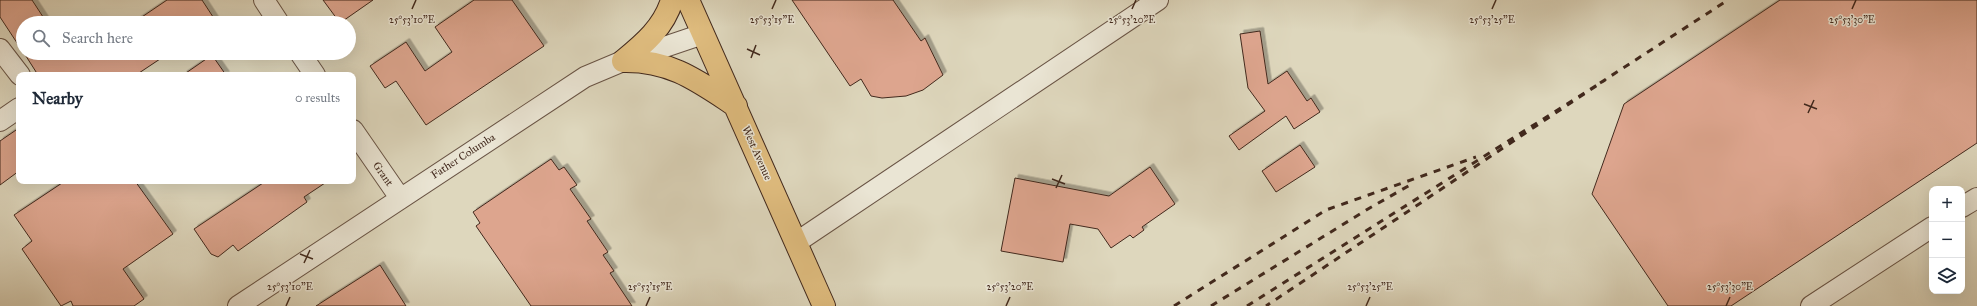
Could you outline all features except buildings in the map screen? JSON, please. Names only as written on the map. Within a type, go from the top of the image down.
[{"type":"main road","points":[[623,61],[643,45],[655,31],[668,12],[672,0]]},
{"type":"main road","name":"West Avenue","points":[[688,0],[797,242],[824,306]]},
{"type":"main road","points":[[623,61],[655,63],[675,70],[699,82],[736,106]]},
{"type":"street","points":[[264,0],[274,16]]},
{"type":"street","points":[[797,242],[1158,0]]},
{"type":"street","name":"Father Columba","points":[[238,306],[563,90],[585,77],[623,61],[703,34]]},
{"type":"street","points":[[0,49],[18,72]]},
{"type":"street","points":[[305,60],[313,72]]},
{"type":"street","points":[[0,121],[16,110]]},
{"type":"street","name":"Grant","points":[[356,134],[400,198]]},
{"type":"street","points":[[1965,205],[1977,198]]},
{"type":"street","points":[[1811,306],[1929,229]]},
{"type":"railway","points":[[1600,83],[1728,0]]},
{"type":"railway","points":[[1247,306],[1605,80],[1266,306]]},
{"type":"railway","points":[[1174,306],[1326,210],[1476,157]]},
{"type":"railway","points":[[1211,306],[1368,209],[1410,185]]}]
